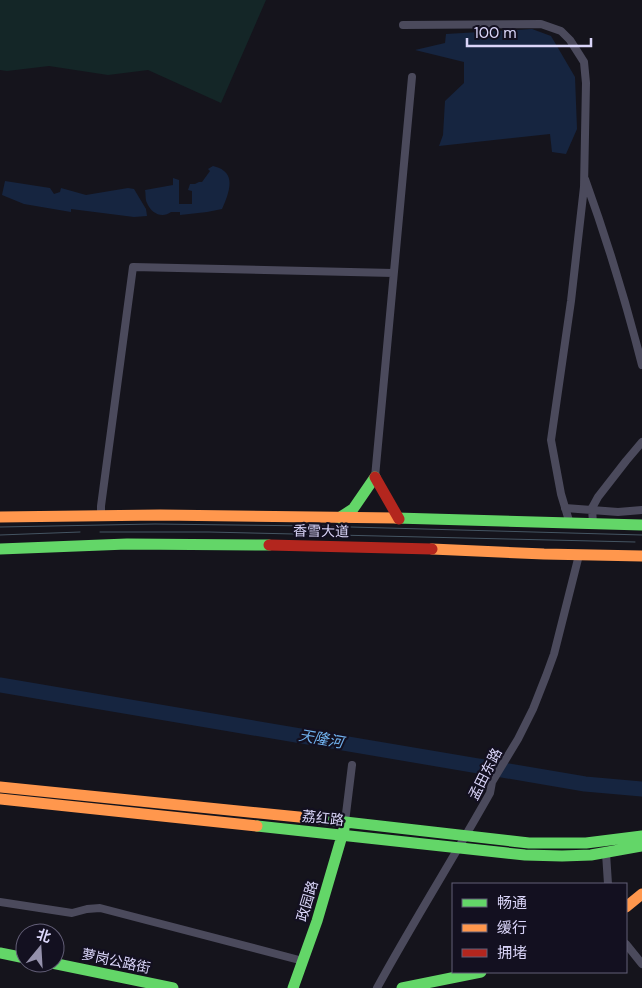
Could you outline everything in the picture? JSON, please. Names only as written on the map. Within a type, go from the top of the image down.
[{"type":"main road","points":[[338,518],[353,509],[375,476],[399,520]]},
{"type":"main road","name":"香雪大道","points":[[0,517],[101,515],[642,525]]},
{"type":"main road","name":"香雪大道","points":[[0,549],[127,544],[220,544],[421,548],[488,552],[642,556]]},
{"type":"main road","name":"荔红路","points":[[0,787],[346,822],[586,849],[606,853],[642,846]]},
{"type":"main road","name":"荔红路","points":[[0,799],[458,847],[498,853],[547,856],[642,836]]},
{"type":"main road","name":"政园路","points":[[293,988],[317,922],[346,822]]},
{"type":"main road","points":[[627,906],[642,894]]},
{"type":"main road","points":[[0,953],[15,956]]},
{"type":"main road","name":"萝岗公路街","points":[[65,966],[173,988]]},
{"type":"main road","points":[[402,988],[476,973]]},
{"type":"street","points":[[403,25],[541,24],[561,31],[570,40],[584,62],[586,83],[584,174],[571,301],[551,440],[561,494],[570,524]]},
{"type":"street","points":[[375,476],[412,77]]},
{"type":"street","points":[[584,174],[607,241],[642,365]]},
{"type":"street","points":[[101,515],[133,267],[393,273]]},
{"type":"street","points":[[593,524],[592,508],[598,497],[642,442]]},
{"type":"street","points":[[565,508],[618,512],[642,510]]},
{"type":"street","name":"孟田东路","points":[[377,988],[406,934],[466,836],[490,793],[492,782],[518,739],[533,709],[554,654],[579,555]]},
{"type":"street","points":[[346,822],[352,765]]},
{"type":"street","points":[[606,853],[608,883]]},
{"type":"street","points":[[0,902],[72,913],[100,908],[302,962]]},
{"type":"street","points":[[627,945],[642,964]]},
{"type":"shaded area","points":[[0,0],[266,0],[221,103],[148,70],[108,75],[49,66],[7,71],[0,70]]},
{"type":"water","points":[[532,29],[551,36],[575,77],[577,129],[566,154],[552,152],[550,134],[439,146],[443,135],[445,101],[464,83],[464,62],[415,50],[445,43],[446,34]]},
{"type":"water","points":[[213,166],[223,170],[229,179],[229,189],[222,209],[180,215],[180,212],[171,212],[161,215],[149,207],[145,190],[173,185],[173,178],[179,180],[179,204],[192,204],[192,191],[188,190],[190,184],[202,182],[210,171],[208,169]]},
{"type":"water","points":[[5,181],[50,188],[54,194],[60,192],[61,188],[86,195],[128,188],[134,189],[146,209],[147,216],[134,217],[71,209],[71,212],[24,204],[2,195]]},
{"type":"waterway","name":"天隆河","points":[[0,685],[585,784],[642,789]]},
{"type":"tram line","points":[[0,527],[155,524],[314,526],[642,535]]},
{"type":"tram line","points":[[0,535],[80,532]]},
{"type":"tram line","points":[[100,532],[209,532],[635,542]]},
{"type":"traffic: fast","points":[[339,518],[353,509],[375,477]]},
{"type":"traffic: fast","points":[[396,518],[642,525]]},
{"type":"traffic: fast","points":[[0,549],[127,544],[269,545]]},
{"type":"traffic: fast","points":[[319,819],[529,843],[586,843],[642,836]]},
{"type":"traffic: fast","points":[[257,826],[525,855],[591,855],[642,846]]},
{"type":"traffic: fast","points":[[293,988],[317,921],[344,829]]},
{"type":"traffic: fast","points":[[0,953],[15,956]]},
{"type":"traffic: fast","points":[[65,966],[173,988]]},
{"type":"traffic: fast","points":[[402,988],[476,973]]},
{"type":"traffic: slow","points":[[0,517],[160,515],[396,518]]},
{"type":"traffic: slow","points":[[432,549],[642,556]]},
{"type":"traffic: slow","points":[[0,787],[319,819]]},
{"type":"traffic: slow","points":[[0,799],[257,826]]},
{"type":"traffic: slow","points":[[627,906],[642,894]]},
{"type":"traffic: jam","points":[[375,477],[399,519]]},
{"type":"traffic: jam","points":[[269,545],[432,549]]}]
